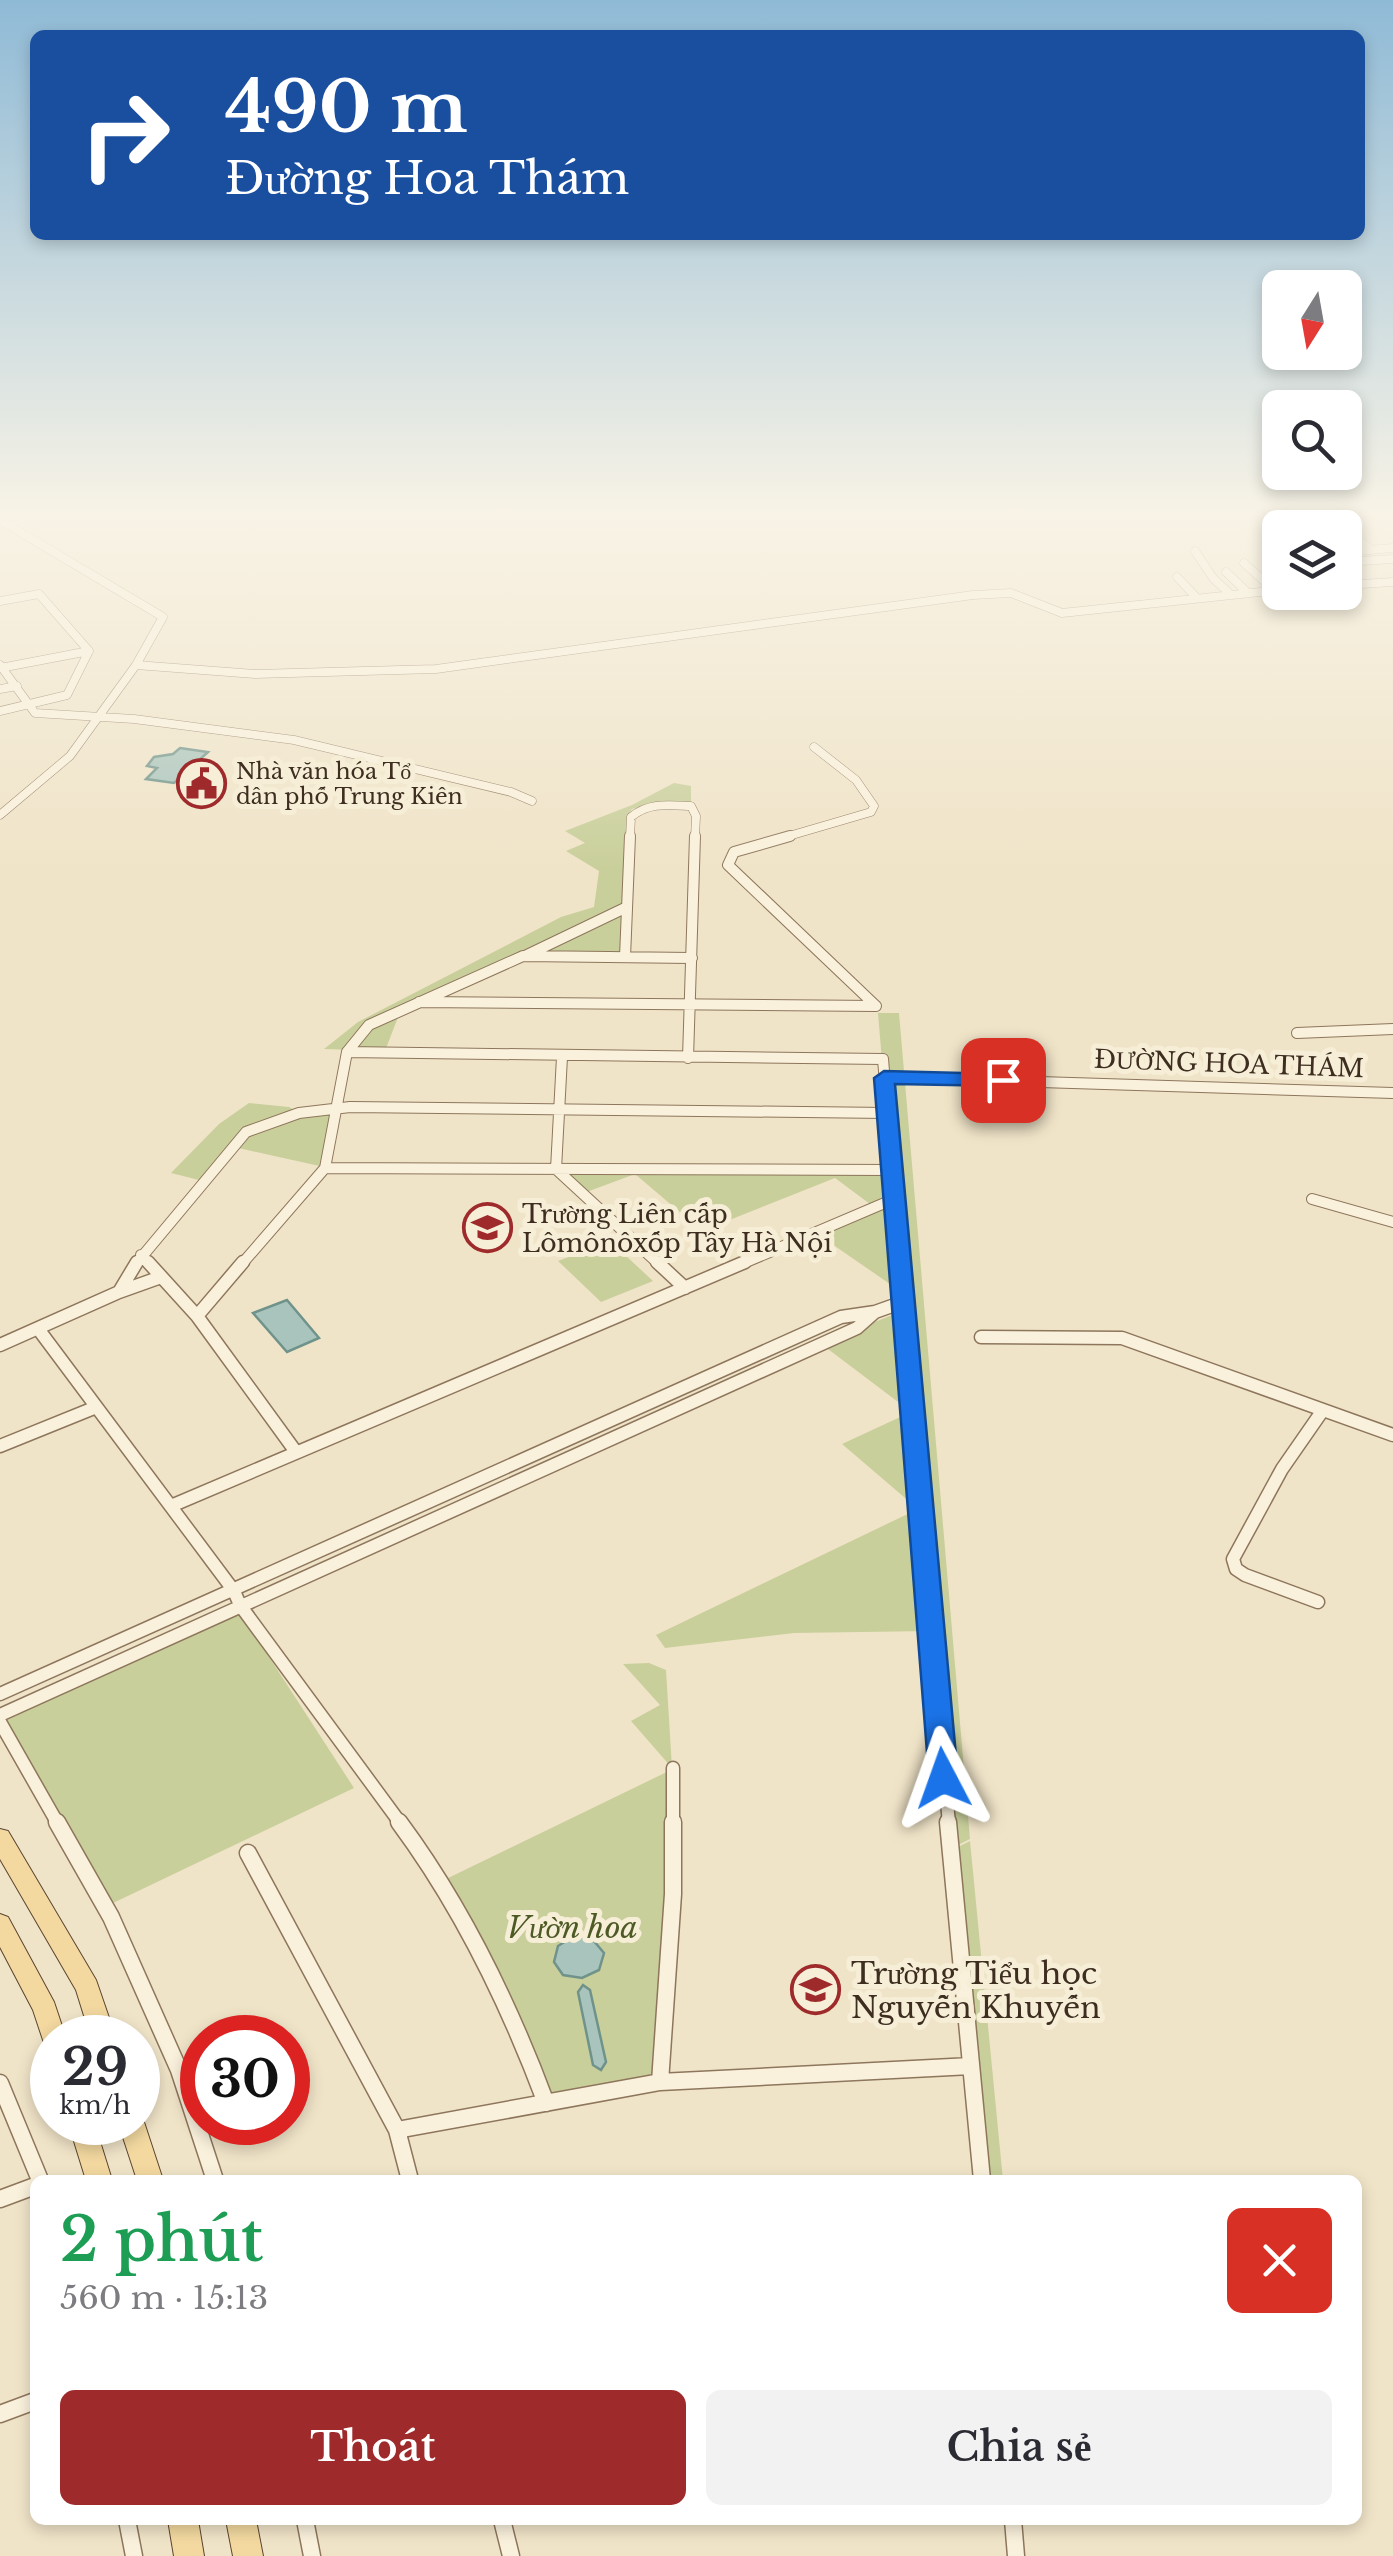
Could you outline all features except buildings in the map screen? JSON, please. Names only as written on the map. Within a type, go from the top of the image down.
[{"type":"main road","points":[[0,1838],[87,1988],[96,2015]]},
{"type":"main road","points":[[0,1924],[47,2015]]},
{"type":"main road","points":[[88,2145],[97,2175]]},
{"type":"main road","points":[[139,2145],[148,2175]]},
{"type":"main road","points":[[184,2525],[189,2556]]},
{"type":"main road","points":[[242,2525],[248,2556]]},
{"type":"street","points":[[71,630],[89,651]]},
{"type":"street","points":[[0,814],[70,756],[136,665],[155,630]]},
{"type":"street","points":[[136,665],[255,674],[417,670],[698,630]]},
{"type":"street","points":[[89,651],[1,667],[35,713],[97,716],[294,740],[532,800]]},
{"type":"street","points":[[0,710],[66,694],[89,651]]},
{"type":"street","points":[[0,689],[17,686]]},
{"type":"street","points":[[419,1002],[876,1006],[728,865],[734,852],[872,812],[870,796],[858,782],[814,747]]},
{"type":"street","points":[[625,957],[630,817],[635,810],[657,804],[690,806],[696,816],[688,1058]]},
{"type":"street","points":[[197,1316],[325,1168],[347,1052],[369,1026],[627,907]]},
{"type":"street","points":[[523,956],[692,958]]},
{"type":"street","points":[[1297,1033],[1393,1029]]},
{"type":"street","points":[[347,1052],[883,1059],[982,2175]]},
{"type":"street","points":[[556,1168],[562,1057]]},
{"type":"street","name":"ĐƯỜNG HOA THÁM","points":[[884,1078],[1393,1093]]},
{"type":"street","points":[[119,1292],[141,1254],[246,1132],[299,1113],[334,1114],[360,1108],[887,1113]]},
{"type":"street","points":[[325,1168],[892,1170]]},
{"type":"street","points":[[556,1168],[685,1288]]},
{"type":"street","points":[[171,1506],[894,1199]]},
{"type":"street","points":[[1312,1199],[1393,1222]]},
{"type":"street","points":[[141,1254],[197,1316],[296,1452]]},
{"type":"street","points":[[0,1345],[161,1277]]},
{"type":"street","points":[[0,1694],[237,1598],[857,1328],[875,1312],[903,1302]]},
{"type":"street","points":[[38,1330],[442,1880],[526,2049],[546,2103]]},
{"type":"street","points":[[981,1337],[1122,1338],[1393,1435]]},
{"type":"street","points":[[0,1446],[94,1408]]},
{"type":"street","points":[[1318,1602],[1244,1575],[1236,1569],[1233,1559],[1282,1469],[1323,1410]]},
{"type":"street","points":[[214,2175],[179,2070],[111,1917],[0,1718],[237,1598]]},
{"type":"street","points":[[660,2082],[673,1894],[674,1768]]},
{"type":"street","points":[[248,1853],[397,2130],[409,2175]]},
{"type":"street","points":[[397,2130],[660,2082],[971,2066]]},
{"type":"street","points":[[0,2082],[38,2175]]},
{"type":"street","points":[[0,2199],[30,2188]]},
{"type":"street","points":[[0,2414],[30,2403]]},
{"type":"street","points":[[128,2525],[134,2556]]},
{"type":"street","points":[[306,2525],[312,2556]]},
{"type":"street","points":[[503,2525],[511,2556]]},
{"type":"street","points":[[1013,2525],[1016,2556]]},
{"type":"green space","points":[[674,783],[691,786],[691,806],[657,802],[632,809],[627,817],[623,906],[400,1012],[385,1051],[324,1049],[358,1022],[561,917],[594,907],[599,871],[566,851],[585,843],[565,831],[632,805]]},
{"type":"green space","points":[[627,908],[624,957],[524,956]]},
{"type":"green space","points":[[878,1013],[899,1013],[970,1839],[950,1849],[931,1631],[794,1633],[665,1648],[656,1635],[918,1509],[842,1444],[911,1412]]},
{"type":"green space","points":[[249,1103],[289,1107],[299,1113],[334,1109],[324,1167],[234,1147],[203,1181],[171,1173],[219,1124]]},
{"type":"green space","points":[[557,1169],[891,1171],[893,1199],[874,1207],[835,1178],[702,1231],[635,1174],[584,1193]]},
{"type":"green space","points":[[893,1201],[900,1291],[816,1233]]},
{"type":"green space","points":[[610,1241],[653,1281],[601,1302],[558,1261]]},
{"type":"green space","points":[[903,1311],[910,1411],[820,1343]]},
{"type":"green space","points":[[238,1609],[354,1788],[111,1904],[2,1718]]},
{"type":"green space","points":[[649,1663],[666,1670],[672,1768],[631,1721],[660,1705],[623,1664]]},
{"type":"green space","name":"Vườn hoa","points":[[673,1769],[659,2081],[548,2102],[444,1880]]},
{"type":"green space","points":[[970,1841],[1003,2175],[982,2175],[950,1851]]},
{"type":"water","points":[[180,748],[208,752],[174,783],[146,779],[157,768],[147,766],[154,757],[173,754]]},
{"type":"water","points":[[287,1300],[319,1338],[287,1352],[253,1313]]},
{"type":"water","points":[[574,1936],[593,1940],[604,1953],[599,1970],[582,1978],[563,1975],[554,1962],[558,1946]]},
{"type":"water","points":[[583,1985],[590,1990],[606,2062],[601,2070],[593,2065],[578,1992]]},
{"type":"place","name":"Nhà văn hóa Tổ dân phố Trung Kiên","points":[[201,784]]},
{"type":"place","name":"Trường Liên cấp Lômônôxốp Tây Hà Nội","points":[[487,1228]]},
{"type":"place","name":"Trường Tiểu học Nguyễn Khuyến","points":[[816,1990]]},
{"type":"route","points":[[943,1778],[884,1078],[1003,1080]]}]
